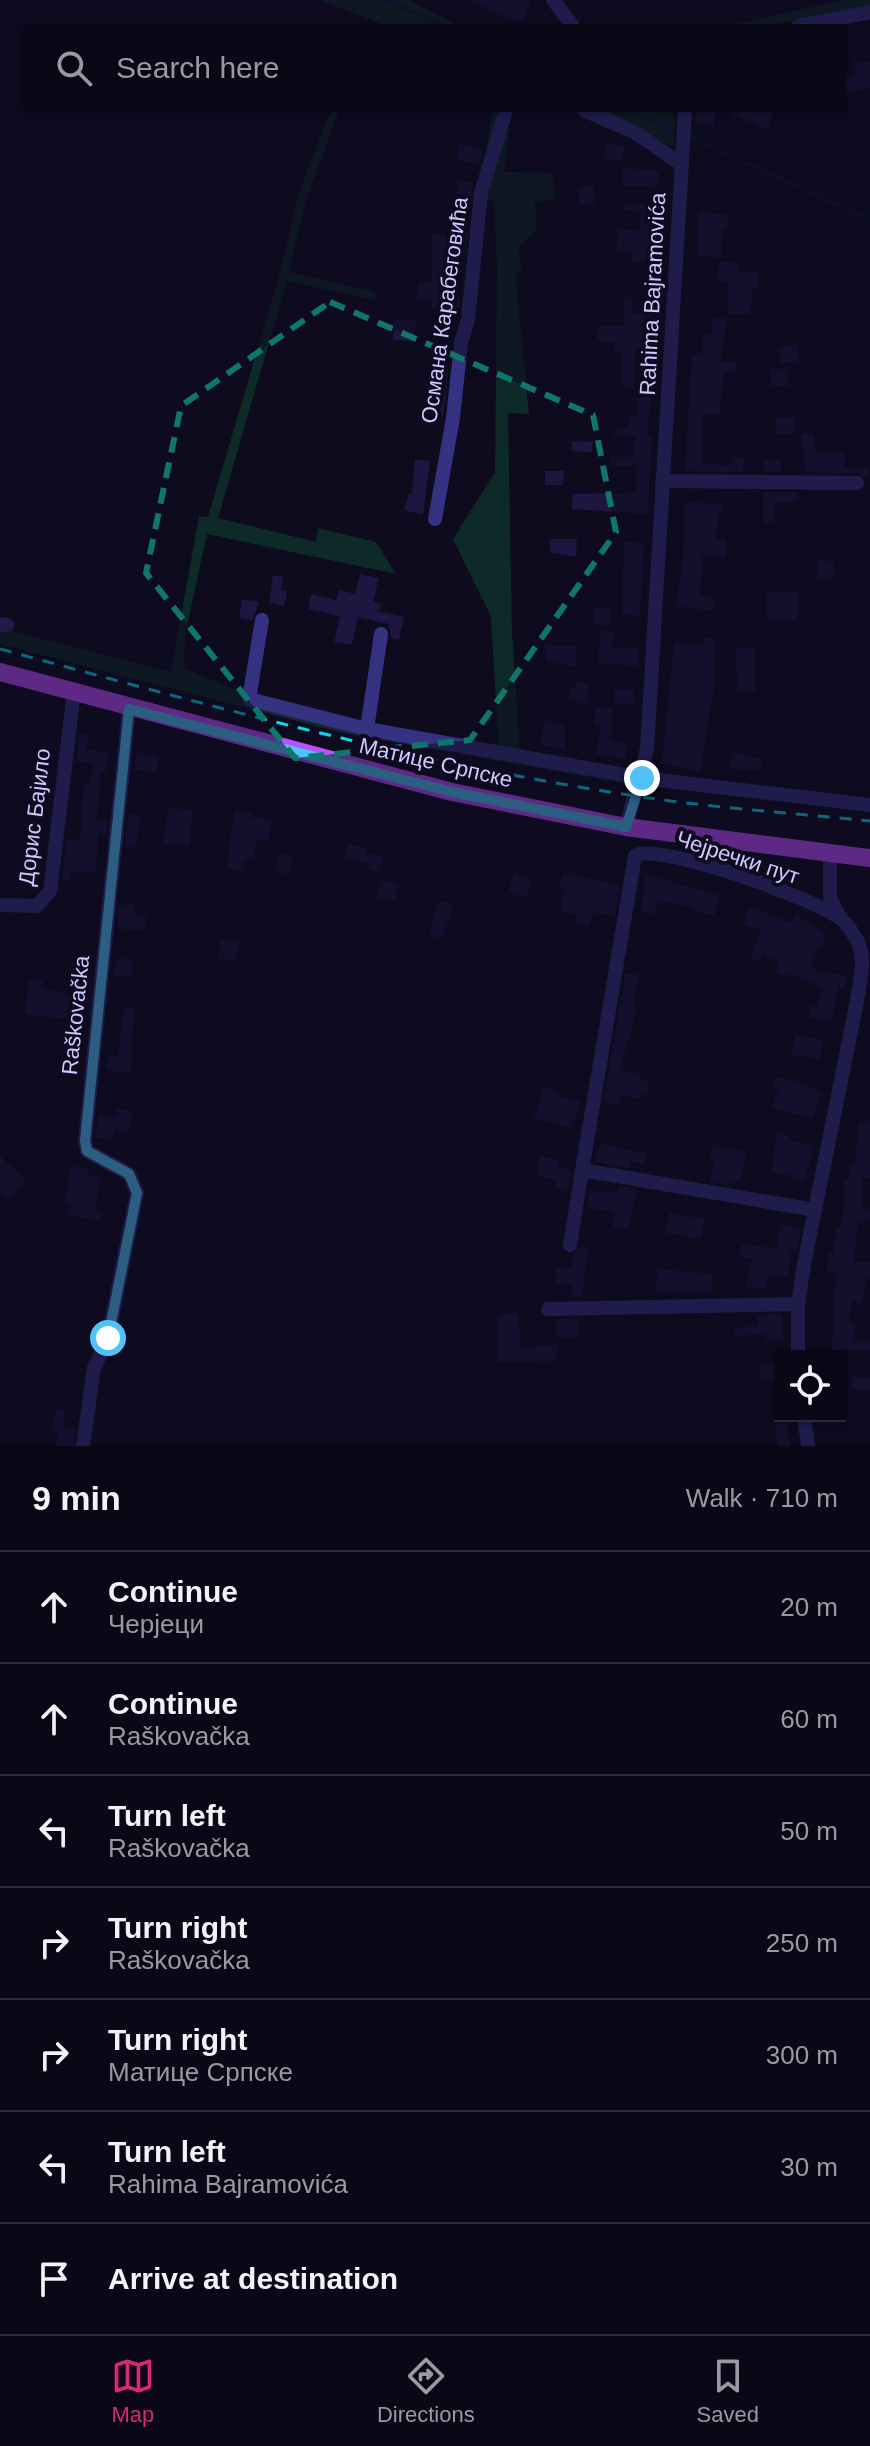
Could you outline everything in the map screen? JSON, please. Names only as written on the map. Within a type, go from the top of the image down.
[{"type":"main road","name":"Матице Српске","points":[[0,672],[129,709],[452,792],[626,827],[870,858]]},
{"type":"street","points":[[553,0],[571,24]]},
{"type":"street","points":[[808,24],[870,12]]},
{"type":"street","name":"Османа Карабеговића","points":[[435,519],[453,418],[461,343],[468,319],[481,193],[505,112]]},
{"type":"street","points":[[589,112],[634,132],[681,164]]},
{"type":"street","name":"Rahima Bajramovića","points":[[626,827],[642,778],[653,677],[685,117]]},
{"type":"street","points":[[662,481],[857,483]]},
{"type":"street","points":[[262,620],[249,699],[367,729],[642,778],[870,805]]},
{"type":"street","points":[[367,729],[381,634]]},
{"type":"street","name":"Дорис Бајило","points":[[0,905],[37,906],[50,891],[74,692]]},
{"type":"street","name":"Raškovačka","points":[[83,1446],[94,1368],[108,1338],[137,1193],[129,1174],[87,1151],[85,1141],[129,709]]},
{"type":"street","name":"Чејречки пут","points":[[570,1245],[635,856],[645,853],[669,856],[753,880],[843,920]]},
{"type":"street","points":[[798,1350],[798,1304],[862,961],[860,946],[830,898],[830,854]]},
{"type":"street","points":[[582,1170],[815,1210]]},
{"type":"street","points":[[548,1309],[798,1304]]},
{"type":"street","points":[[805,1422],[808,1446]]},
{"type":"highlighted area","points":[[330,302],[593,415],[616,532],[470,740],[295,758],[146,573],[181,406]]},
{"type":"green space","points":[[320,0],[409,0],[456,24],[382,24]]},
{"type":"green space","points":[[845,0],[870,0],[870,5],[775,24],[733,24]]},
{"type":"green space","points":[[330,112],[338,112],[305,203],[289,272],[375,292],[375,300],[287,281],[218,518],[316,542],[318,528],[376,542],[396,574],[207,534],[186,630],[183,668],[251,696],[250,702],[628,776],[628,784],[343,733],[0,644],[0,628],[171,672],[199,516],[208,517],[280,273],[298,195]]},
{"type":"green space","points":[[493,112],[511,112],[504,172],[553,173],[554,199],[535,202],[537,229],[519,247],[521,272],[515,274],[529,414],[508,413],[512,632],[520,751],[499,750],[491,617],[453,539],[495,472],[497,268],[494,199],[487,201],[482,171]]},
{"type":"green space","points":[[595,112],[666,112],[675,116],[674,147]]},
{"type":"building","points":[[467,0],[531,0],[522,22]]},
{"type":"building","points":[[870,61],[870,88],[846,93],[846,78],[857,75],[855,63]]},
{"type":"building","points":[[696,112],[716,112],[713,126],[694,122]]},
{"type":"building","points":[[727,112],[773,112],[767,130]]},
{"type":"building","points":[[606,143],[624,146],[622,161],[604,158]]},
{"type":"building","points":[[460,144],[483,150],[479,165],[456,159]]},
{"type":"building","points":[[623,168],[659,171],[658,187],[622,186]]},
{"type":"building","points":[[458,180],[473,183],[465,255],[451,254],[450,274],[442,274],[438,308],[431,308],[431,301],[417,299],[419,281],[432,283],[432,234],[452,236]]},
{"type":"building","points":[[579,186],[594,186],[594,204],[579,204]]},
{"type":"building","points":[[625,203],[658,204],[657,242],[651,242],[650,262],[631,261],[632,251],[616,252],[618,229],[640,231],[641,212],[624,210]]},
{"type":"building","points":[[698,212],[729,215],[727,229],[723,228],[721,258],[697,255]]},
{"type":"building","points":[[719,261],[738,263],[738,271],[759,273],[757,289],[752,288],[751,314],[728,314],[728,282],[717,281]]},
{"type":"building","points":[[443,296],[460,298],[459,311],[441,308]]},
{"type":"building","points":[[624,297],[633,297],[632,313],[654,314],[654,351],[635,351],[634,388],[622,387],[622,353],[615,353],[615,342],[597,341],[598,325],[623,326]]},
{"type":"building","points":[[713,318],[727,319],[720,362],[737,362],[737,373],[724,373],[719,414],[703,413],[703,463],[731,466],[732,457],[744,458],[743,472],[685,471],[692,355],[702,356],[703,334],[712,335]]},
{"type":"building","points":[[394,320],[416,321],[414,341],[393,340]]},
{"type":"building","points":[[797,345],[798,362],[780,363],[779,346]]},
{"type":"building","points":[[436,365],[447,367],[448,371],[443,417],[437,416],[441,393],[438,393],[440,376],[435,375]]},
{"type":"building","points":[[771,369],[788,369],[788,386],[771,386]]},
{"type":"building","points":[[638,391],[652,391],[647,436],[652,437],[647,514],[572,509],[573,494],[635,493],[636,466],[610,466],[611,457],[634,457],[635,437],[614,436],[615,427],[629,428],[630,416],[637,417]]},
{"type":"building","points":[[776,418],[795,418],[794,434],[775,434]]},
{"type":"building","points":[[813,433],[815,453],[845,453],[845,468],[868,468],[868,479],[857,473],[806,472],[801,434]]},
{"type":"building","points":[[572,441],[593,442],[592,452],[571,451]]},
{"type":"building","points":[[415,459],[430,461],[423,515],[404,510],[409,494],[412,494]]},
{"type":"building","points":[[764,459],[781,459],[781,472],[764,472]]},
{"type":"building","points":[[545,471],[564,471],[563,485],[545,485]]},
{"type":"building","points":[[763,492],[797,492],[797,502],[773,502],[774,522],[763,523]]},
{"type":"building","points":[[684,502],[723,504],[722,514],[718,514],[716,539],[726,539],[726,557],[702,556],[700,597],[714,597],[714,611],[676,606],[683,557]]},
{"type":"building","points":[[550,539],[577,539],[576,557],[550,553]]},
{"type":"building","points":[[624,541],[644,543],[640,616],[622,614]]},
{"type":"building","points":[[817,561],[834,561],[834,579],[817,579]]},
{"type":"building","points":[[360,574],[379,578],[373,602],[381,604],[379,612],[404,617],[399,640],[391,638],[389,624],[358,617],[352,645],[334,642],[340,616],[308,609],[311,594],[336,600],[339,590],[355,594]]},
{"type":"building","points":[[273,575],[283,577],[281,590],[287,591],[284,606],[269,603]]},
{"type":"building","points":[[767,591],[798,592],[797,620],[766,619]]},
{"type":"building","points":[[242,599],[259,602],[252,621],[239,618]]},
{"type":"building","points":[[594,608],[611,609],[610,625],[593,624]]},
{"type":"building","points":[[601,630],[614,631],[612,648],[638,649],[637,666],[598,663]]},
{"type":"building","points":[[703,637],[715,638],[714,686],[700,771],[662,764],[674,642],[703,645]]},
{"type":"building","points":[[546,645],[576,646],[575,667],[546,661]]},
{"type":"building","points":[[735,648],[755,648],[755,691],[738,691]]},
{"type":"building","points":[[576,682],[588,683],[587,702],[569,700],[570,687],[576,687]]},
{"type":"building","points":[[615,690],[634,690],[634,705],[614,704]]},
{"type":"building","points":[[596,707],[613,708],[611,741],[627,743],[625,758],[596,754],[600,727],[594,726]]},
{"type":"building","points":[[544,722],[565,726],[565,750],[540,745]]},
{"type":"building","points":[[79,734],[88,735],[86,749],[109,753],[105,773],[101,772],[97,821],[108,821],[106,835],[98,834],[96,872],[71,871],[70,880],[62,879],[66,840],[80,841],[84,782],[90,783],[93,763],[76,761]]},
{"type":"building","points":[[732,752],[762,759],[761,770],[730,769]]},
{"type":"building","points":[[137,754],[158,757],[156,773],[134,770]]},
{"type":"building","points":[[168,807],[193,811],[189,846],[163,843]]},
{"type":"building","points":[[234,811],[272,821],[268,841],[257,839],[253,859],[245,858],[243,871],[227,868]]},
{"type":"building","points":[[128,814],[141,815],[135,847],[125,846]]},
{"type":"building","points":[[26,839],[35,840],[33,862],[24,861]]},
{"type":"building","points":[[348,844],[367,848],[366,853],[382,856],[379,871],[368,869],[370,863],[345,858]]},
{"type":"building","points":[[280,853],[294,857],[289,875],[275,870]]},
{"type":"building","points":[[514,873],[532,879],[527,897],[509,891]]},
{"type":"building","points":[[563,873],[620,885],[615,917],[594,912],[588,926],[575,922],[577,915],[560,911],[565,890],[559,888]]},
{"type":"building","points":[[645,874],[720,896],[714,916],[691,910],[692,907],[659,901],[654,914],[642,911]]},
{"type":"building","points":[[382,880],[399,885],[394,902],[377,898]]},
{"type":"building","points":[[439,900],[454,905],[442,939],[429,935]]},
{"type":"building","points":[[119,905],[135,905],[134,914],[146,916],[144,930],[118,929]]},
{"type":"building","points":[[750,907],[791,923],[796,914],[827,935],[810,966],[819,971],[847,976],[845,988],[839,987],[831,1022],[808,1017],[810,1005],[818,1007],[822,987],[788,973],[787,977],[776,973],[780,962],[763,955],[760,961],[750,957],[762,931],[744,924]]},
{"type":"building","points":[[221,938],[239,941],[236,961],[218,958]]},
{"type":"building","points":[[116,958],[133,960],[131,977],[114,976]]},
{"type":"building","points":[[625,973],[639,975],[633,1006],[637,1007],[620,1070],[641,1074],[640,1079],[649,1080],[647,1094],[641,1093],[640,1099],[621,1095],[618,1105],[605,1102],[604,1097]]},
{"type":"building","points":[[29,980],[43,981],[42,988],[76,996],[73,1020],[25,1014]]},
{"type":"building","points":[[124,1006],[134,1007],[131,1073],[106,1070],[108,1056],[118,1057]]},
{"type":"building","points":[[795,1035],[823,1040],[820,1059],[792,1055]]},
{"type":"building","points":[[775,1076],[821,1091],[813,1119],[772,1108],[778,1088],[772,1086]]},
{"type":"building","points":[[543,1087],[558,1091],[557,1096],[581,1102],[571,1128],[534,1118]]},
{"type":"building","points":[[117,1109],[133,1111],[129,1132],[114,1129],[112,1140],[95,1138],[98,1115],[116,1118]]},
{"type":"building","points":[[859,1122],[870,1123],[870,1179],[863,1178],[861,1209],[870,1209],[870,1221],[858,1221],[854,1261],[870,1262],[870,1277],[866,1277],[862,1303],[852,1301],[849,1322],[855,1322],[854,1340],[870,1341],[870,1351],[831,1350],[835,1305],[832,1305],[837,1273],[827,1272],[828,1253],[833,1254],[837,1226],[842,1227],[845,1179],[849,1179],[851,1163],[855,1163]]},
{"type":"building","points":[[776,1132],[790,1136],[789,1140],[814,1146],[804,1182],[790,1179],[791,1175],[772,1173]]},
{"type":"building","points":[[600,1143],[647,1154],[645,1164],[631,1161],[630,1168],[595,1162]]},
{"type":"building","points":[[713,1146],[746,1151],[740,1182],[730,1180],[729,1185],[709,1182],[715,1160],[710,1159]]},
{"type":"building","points":[[0,1156],[26,1181],[8,1200],[0,1192]]},
{"type":"building","points":[[540,1156],[558,1160],[557,1167],[571,1169],[569,1190],[556,1188],[557,1180],[536,1176]]},
{"type":"building","points":[[71,1166],[88,1169],[88,1175],[100,1177],[95,1210],[102,1211],[100,1222],[68,1214],[69,1203],[65,1202]]},
{"type":"building","points":[[619,1186],[637,1190],[628,1229],[613,1227],[615,1211],[588,1209],[589,1191],[618,1193]]},
{"type":"building","points":[[669,1213],[705,1219],[701,1239],[666,1233]]},
{"type":"building","points":[[781,1225],[801,1229],[796,1252],[791,1251],[788,1277],[768,1275],[766,1289],[746,1287],[752,1259],[739,1257],[742,1243],[776,1249]]},
{"type":"building","points":[[580,1247],[588,1248],[582,1297],[571,1296],[572,1284],[556,1285],[556,1268],[572,1268],[572,1255]]},
{"type":"building","points":[[657,1269],[712,1274],[711,1293],[656,1292]]},
{"type":"building","points":[[519,1313],[520,1348],[558,1345],[554,1361],[497,1362],[499,1314]]},
{"type":"building","points":[[781,1314],[783,1339],[766,1340],[766,1334],[735,1336],[734,1328],[758,1326],[757,1316]]},
{"type":"building","points":[[578,1318],[579,1337],[556,1338],[556,1319]]},
{"type":"building","points":[[774,1364],[774,1380],[761,1381],[759,1365]]},
{"type":"building","points":[[852,1377],[870,1378],[870,1391],[851,1389]]},
{"type":"building","points":[[56,1409],[65,1411],[63,1427],[75,1429],[73,1446],[56,1446],[58,1431],[52,1430]]},
{"type":"building","points":[[775,1422],[787,1422],[790,1446],[778,1446]]},
{"type":"waterway","points":[[385,0],[441,24]]},
{"type":"waterway","points":[[634,112],[677,132]]},
{"type":"waterway","points":[[688,136],[870,220]]},
{"type":"railway","points":[[0,649],[316,732],[475,768],[665,800],[870,821]]},
{"type":"route","points":[[108,1338],[137,1193],[129,1174],[95,1157],[87,1151],[85,1141],[129,709],[452,792],[626,827],[642,778]]}]
